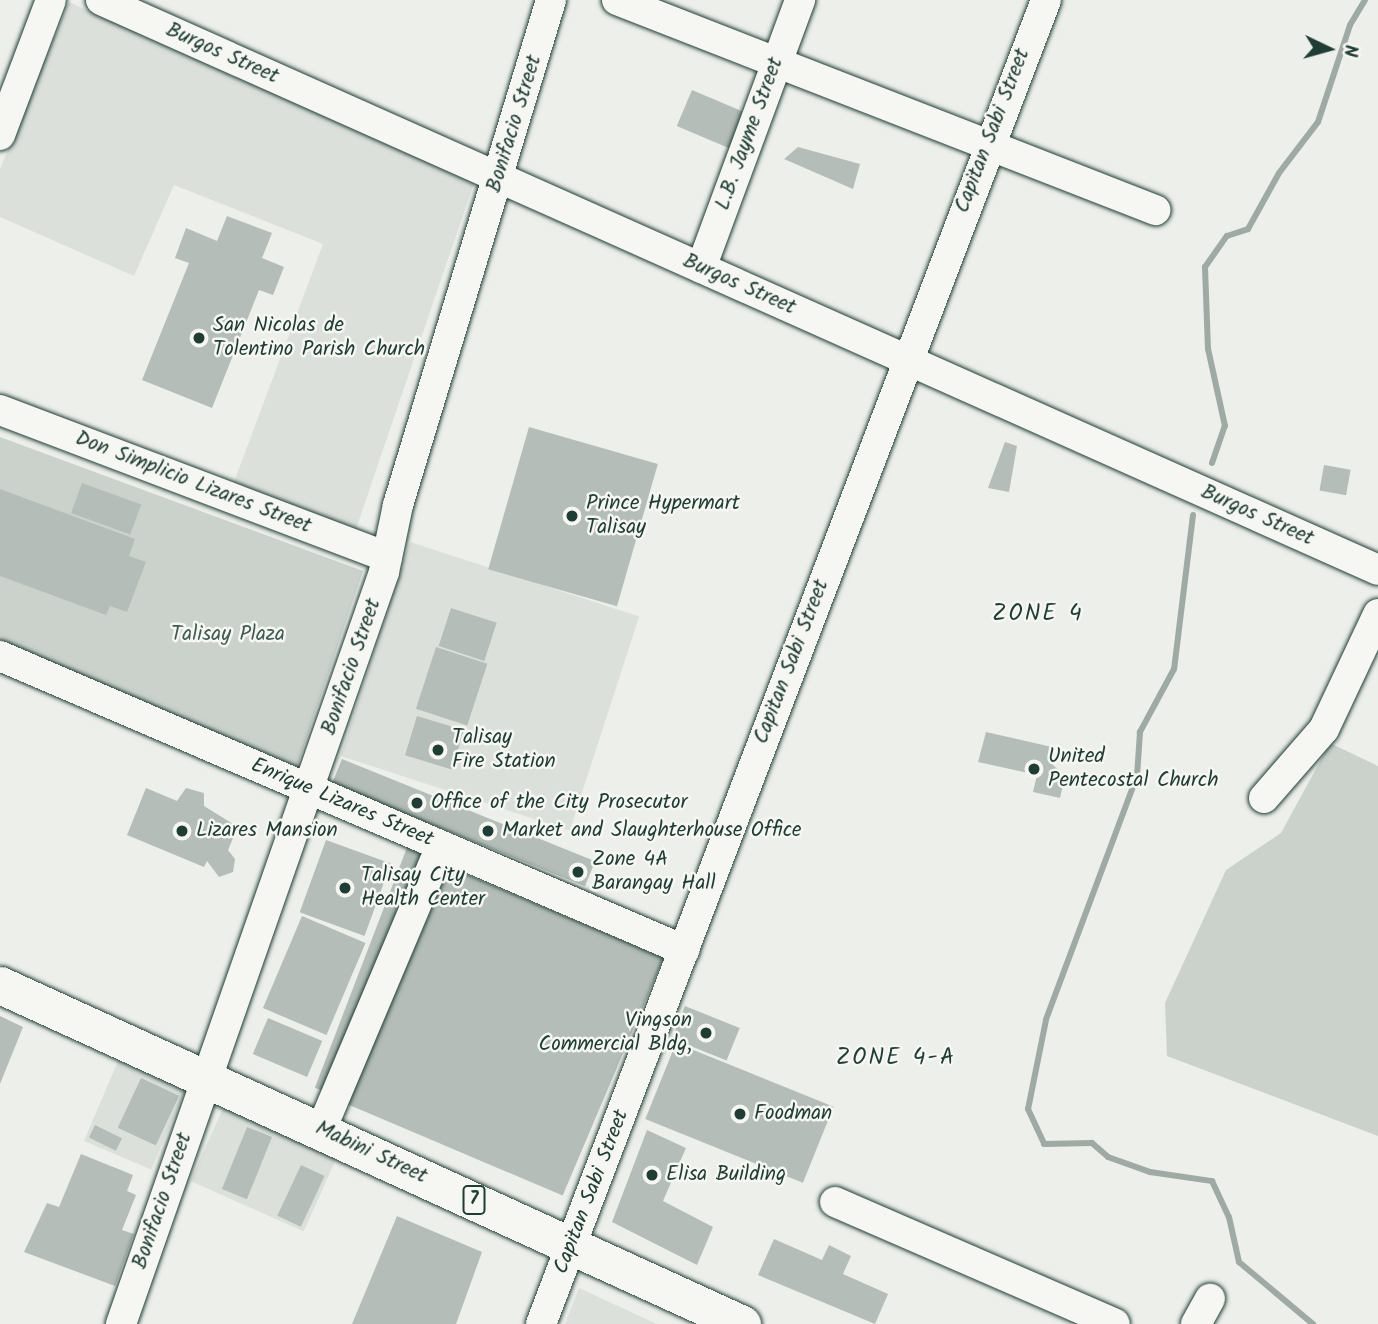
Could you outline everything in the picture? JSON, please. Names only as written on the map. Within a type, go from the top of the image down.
[{"type":"main road","name":"Mabini Street","points":[[0,985],[742,1324]]},
{"type":"street","points":[[0,135],[51,0]]},
{"type":"street","name":"Burgos Street","points":[[101,0],[1378,570]]},
{"type":"street","name":"Bonifacio Street","points":[[121,1324],[206,1077],[311,790],[387,557],[551,0]]},
{"type":"street","points":[[617,0],[1155,211]]},
{"type":"street","name":"L.B. Jayme Street","points":[[701,268],[800,0]]},
{"type":"street","name":"Capitan Sabi Street","points":[[541,1324],[987,145],[1046,0]]},
{"type":"street","name":"Don Simplicio Lizares Street","points":[[0,410],[387,557]]},
{"type":"street","points":[[1264,798],[1324,729],[1378,614]]},
{"type":"street","name":"Enrique Lizares Street","points":[[0,656],[684,950]]},
{"type":"street","points":[[321,1130],[441,846]]},
{"type":"street","points":[[835,1202],[1115,1324]]},
{"type":"shaded area","points":[[69,2],[474,183],[354,535],[231,490],[323,244],[174,185],[134,276],[0,217],[0,169]]},
{"type":"shaded area","points":[[410,542],[639,616],[570,830],[340,756]]},
{"type":"shaded area","points":[[118,1061],[185,1090],[151,1170],[84,1141]]},
{"type":"shaded area","points":[[223,1108],[336,1158],[304,1232],[190,1181]]},
{"type":"shaded area","points":[[579,1288],[657,1324],[565,1324]]},
{"type":"green space","name":"Talisay Plaza","points":[[0,437],[363,571],[293,778],[0,653]]},
{"type":"green space","points":[[1330,743],[1378,766],[1378,1136],[1167,1056],[1165,1003],[1226,870],[1281,833]]},
{"type":"building","points":[[692,90],[753,116],[738,152],[677,126]]},
{"type":"building","points":[[798,147],[860,164],[853,189],[784,159]]},
{"type":"building","name":"San Nicolas de Tolentino Parish Church","points":[[227,216],[272,233],[262,258],[284,267],[273,295],[259,290],[212,408],[142,380],[189,263],[175,258],[186,228],[217,241]]},
{"type":"building","name":"Prince Hypermart Talisay","points":[[529,427],[658,464],[617,606],[488,569]]},
{"type":"building","points":[[1005,442],[1017,446],[1009,492],[988,488]]},
{"type":"building","points":[[1324,465],[1351,470],[1346,495],[1319,491]]},
{"type":"building","points":[[82,483],[141,505],[130,535],[71,513]]},
{"type":"building","points":[[0,489],[135,539],[129,556],[146,562],[127,612],[110,606],[106,615],[0,576]]},
{"type":"building","points":[[451,608],[497,623],[484,661],[439,646]]},
{"type":"building","points":[[436,647],[487,664],[467,726],[416,709]]},
{"type":"building","points":[[417,716],[464,730],[452,770],[405,755]]},
{"type":"building","name":"United Pentecostal Church","points":[[986,732],[1056,748],[1053,765],[1065,776],[1060,798],[1033,792],[1037,775],[978,762]]},
{"type":"building","points":[[342,759],[595,861],[585,886],[332,784]]},
{"type":"building","name":"Lizares Mansion","points":[[146,788],[177,801],[186,788],[204,793],[204,806],[238,827],[228,850],[235,859],[233,872],[219,877],[207,861],[204,867],[127,835]]},
{"type":"building","name":"Talisay City Health Center","points":[[326,840],[391,864],[365,936],[300,912]]},
{"type":"building","points":[[408,845],[431,854],[338,1097],[315,1088]]},
{"type":"building","points":[[449,867],[663,958],[563,1196],[348,1104]]},
{"type":"building","points":[[302,916],[366,943],[326,1035],[263,1008]]},
{"type":"building","name":"Vingson Commercial Bldg,","points":[[685,1006],[740,1028],[727,1061],[672,1038]]},
{"type":"building","points":[[0,1016],[23,1027],[0,1084]]},
{"type":"building","points":[[268,1018],[322,1041],[307,1077],[253,1054]]},
{"type":"building","name":"Foodman","points":[[676,1043],[834,1107],[803,1183],[645,1119]]},
{"type":"building","points":[[141,1078],[179,1096],[156,1146],[118,1128]]},
{"type":"building","points":[[95,1125],[122,1138],[116,1151],[89,1138]]},
{"type":"building","points":[[247,1127],[272,1137],[247,1199],[222,1189]]},
{"type":"building","name":"Elisa Building","points":[[647,1130],[686,1148],[663,1201],[713,1227],[697,1265],[612,1222]]},
{"type":"building","points":[[81,1154],[133,1175],[127,1191],[136,1195],[122,1230],[134,1234],[115,1286],[24,1252],[47,1203],[59,1207]]},
{"type":"building","points":[[301,1165],[325,1176],[301,1227],[277,1216]]},
{"type":"building","points":[[397,1216],[482,1252],[456,1324],[352,1324]]},
{"type":"building","points":[[774,1239],[822,1260],[829,1245],[851,1256],[843,1274],[888,1294],[875,1324],[758,1275]]},
{"type":"waterway","points":[[1212,463],[1225,426],[1208,349],[1205,267],[1227,236],[1248,229],[1279,173],[1318,122],[1350,25],[1365,0]]},
{"type":"waterway","points":[[1193,515],[1174,669],[1140,732],[1137,776],[1046,1020],[1028,1109],[1044,1144],[1092,1143],[1108,1157],[1150,1172],[1212,1181],[1229,1217],[1239,1262],[1313,1324]]},
{"type":"place","name":"San Nicolas de Tolentino Parish Church","points":[[199,338]]},
{"type":"place","name":"Prince Hypermart Talisay","points":[[572,516]]},
{"type":"place","name":"Talisay Fire Station","points":[[438,750]]},
{"type":"place","name":"United Pentecostal Church","points":[[1034,769]]},
{"type":"place","name":"Office of the City Prosecutor","points":[[417,803]]},
{"type":"place","name":"Lizares Mansion","points":[[182,831]]},
{"type":"place","name":"Market and Slaughterhouse Office","points":[[488,831]]},
{"type":"place","name":"Zone 4A Barangay Hall","points":[[578,872]]},
{"type":"place","name":"Talisay City Health Center","points":[[345,888]]},
{"type":"place","name":"Vingson Commercial Bldg,","points":[[706,1033]]},
{"type":"place","name":"Foodman","points":[[740,1114]]},
{"type":"place","name":"Elisa Building","points":[[652,1175]]},
{"type":"district","name":"ZONE 4","points":[[1038,614]]},
{"type":"district","name":"ZONE 4-A","points":[[896,1058]]}]
